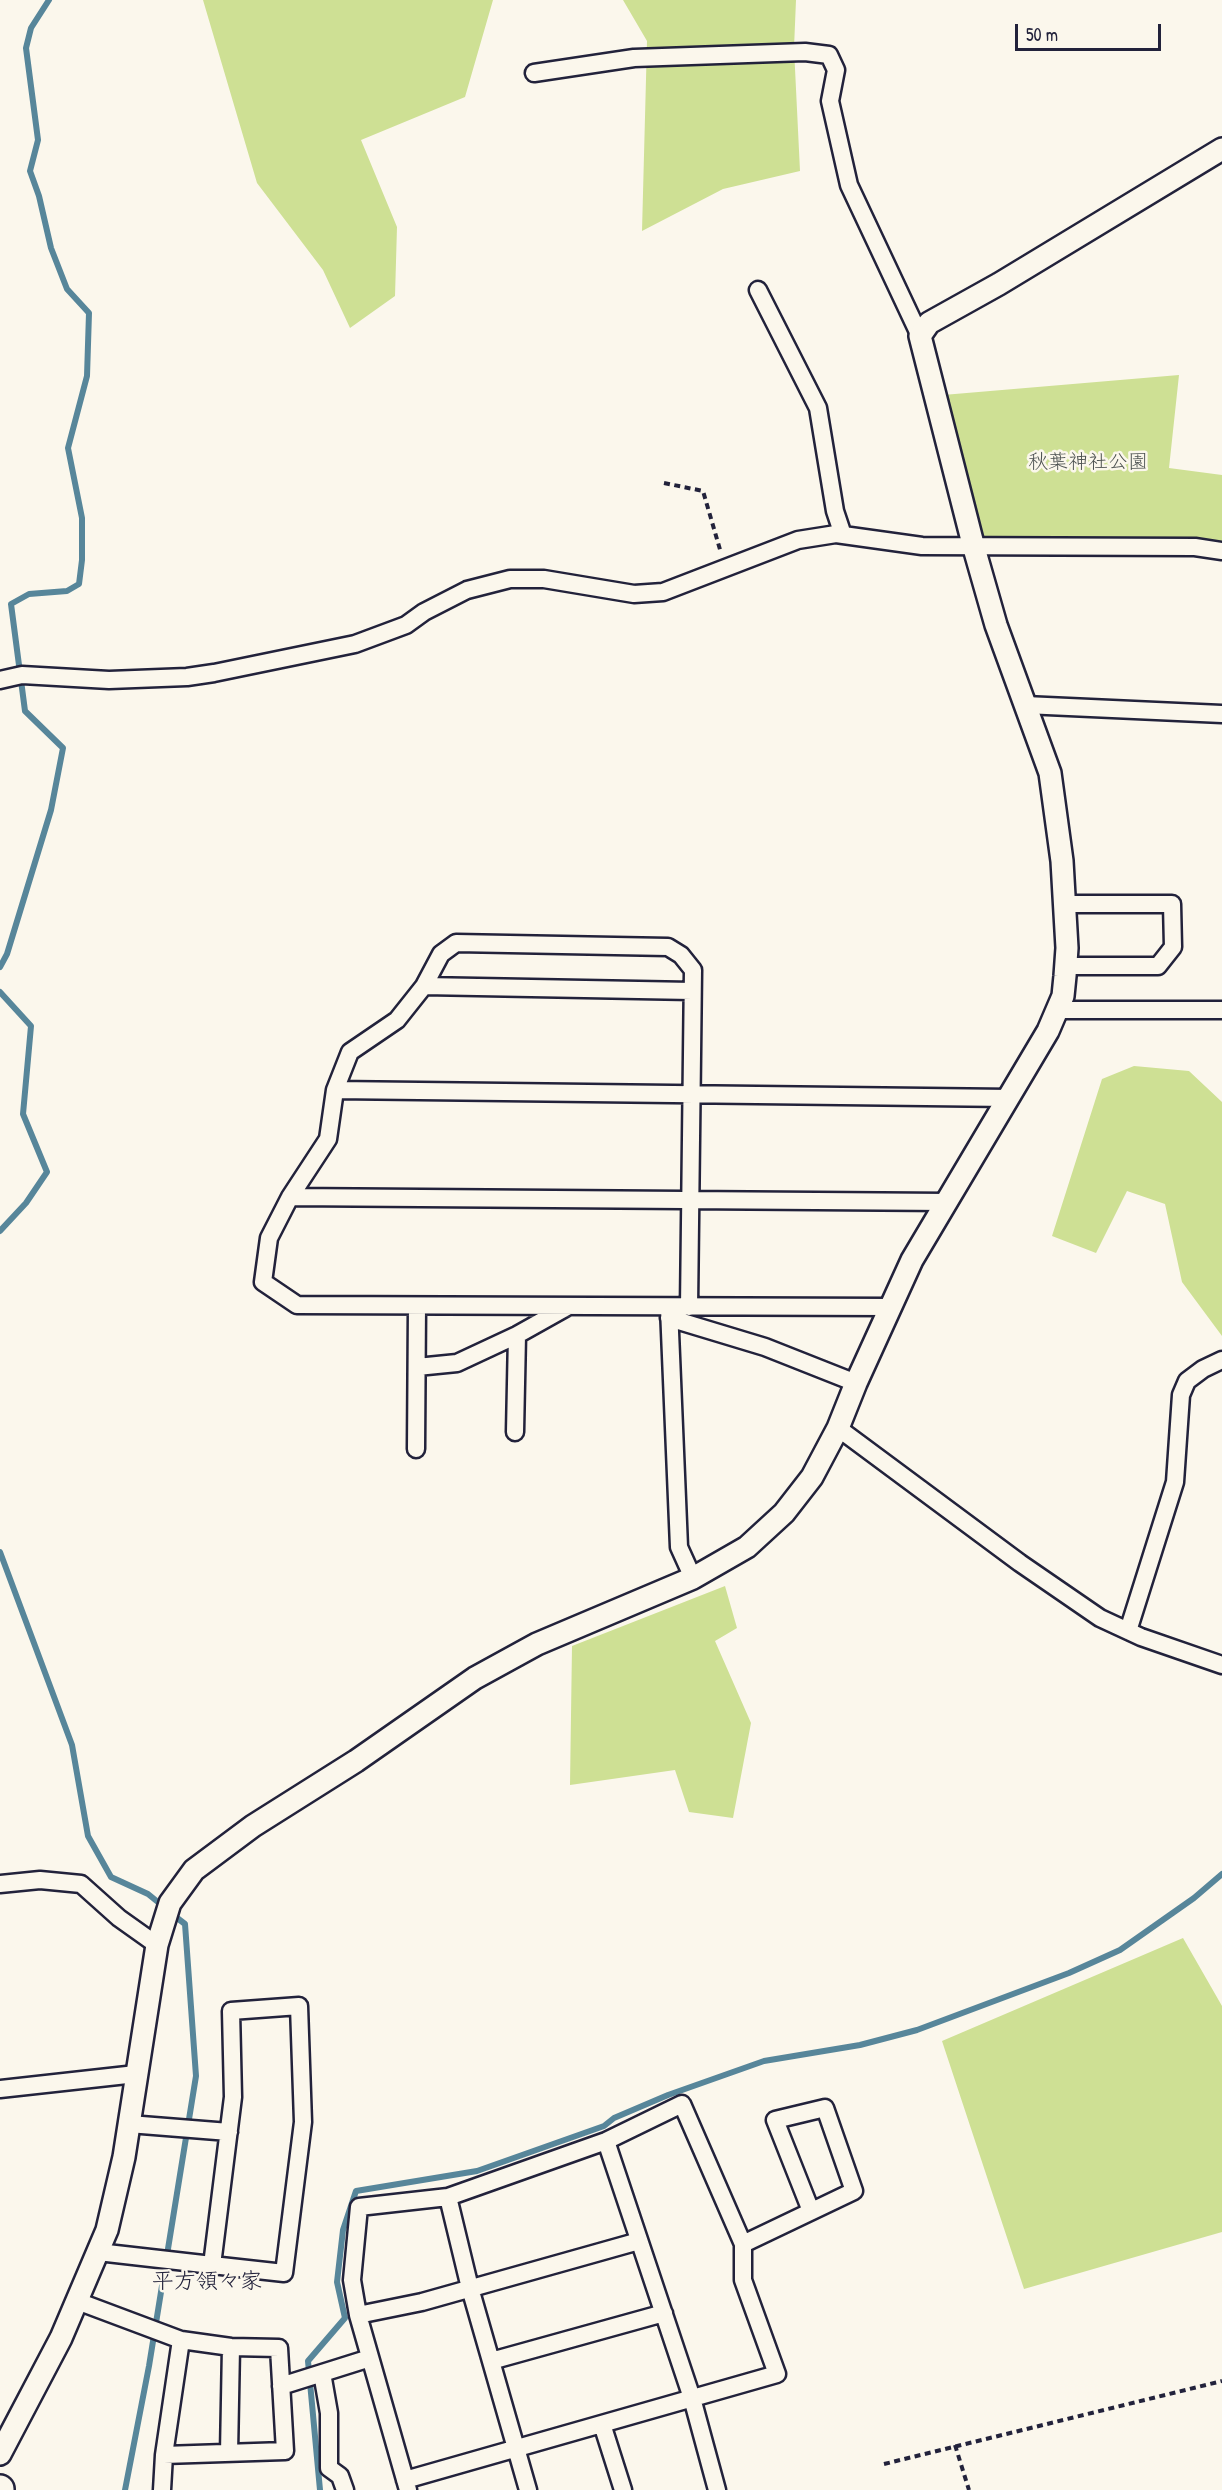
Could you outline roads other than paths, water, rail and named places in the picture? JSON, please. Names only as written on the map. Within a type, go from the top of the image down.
[{"type":"street","points":[[0,2454],[61,2338],[107,2230],[124,2157],[156,1945],[170,1903],[194,1870],[253,1826],[356,1761],[474,1678],[537,1644],[693,1578],[747,1546],[784,1513],[812,1477],[838,1428],[912,1260],[1010,1098],[1048,1031],[1063,996],[1066,966],[1062,861],[1050,772],[996,625],[920,336],[849,185],[830,102],[836,70],[829,55],[805,52],[634,58],[534,73]]},
{"type":"street","points":[[920,336],[929,323],[999,284],[1222,149]]},
{"type":"street","points":[[758,290],[818,408],[835,511],[843,535]]},
{"type":"street","points":[[0,680],[22,675],[109,680],[187,677],[355,644],[406,625],[424,612],[467,590],[510,579],[544,579],[634,594],[663,592],[798,540],[836,534],[922,546],[974,548],[1195,547],[1222,551]]},
{"type":"street","points":[[1025,705],[1222,714]]},
{"type":"street","points":[[1064,904],[1173,904],[1173,947],[1158,966],[1066,966]]},
{"type":"street","points":[[689,1307],[693,970],[681,955],[668,946],[456,943],[441,954],[424,986],[397,1020],[350,1052],[334,1090],[328,1139],[290,1197],[269,1238],[263,1282],[297,1305],[567,1307],[669,1313],[765,1347],[856,1383]]},
{"type":"street","points":[[424,986],[692,991]]},
{"type":"street","points":[[1057,1010],[1222,1010]]},
{"type":"street","points":[[334,1090],[1010,1098]]},
{"type":"street","points":[[290,1197],[947,1202]]},
{"type":"street","points":[[416,1449],[417,1306]]},
{"type":"street","points":[[417,1367],[457,1363],[517,1335],[567,1307]]},
{"type":"street","points":[[669,1313],[689,1307],[891,1307]]},
{"type":"street","points":[[669,1313],[679,1547],[693,1578]]},
{"type":"street","points":[[515,1432],[517,1335]]},
{"type":"street","points":[[1128,1630],[1175,1482],[1181,1395],[1187,1381],[1203,1369],[1222,1360]]},
{"type":"street","points":[[838,1428],[1020,1563],[1100,1618],[1222,1665]]},
{"type":"street","points":[[0,1884],[40,1880],[81,1884],[119,1918],[156,1945]]},
{"type":"street","points":[[98,2252],[212,2265],[284,2273],[303,2122],[299,2006],[231,2011],[232,2097],[212,2265]]},
{"type":"street","points":[[0,2089],[136,2073]]},
{"type":"street","points":[[682,2104],[743,2244],[743,2280],[777,2374],[515,2449],[406,2485],[358,2315],[352,2280],[359,2207],[448,2197],[606,2141],[682,2104]]},
{"type":"street","points":[[743,2244],[855,2191],[825,2108],[775,2120],[811,2211]]},
{"type":"street","points":[[129,2124],[229,2132]]},
{"type":"street","points":[[606,2141],[692,2398],[717,2490]]},
{"type":"street","points":[[448,2197],[470,2288],[528,2490]]},
{"type":"street","points":[[358,2315],[470,2288],[639,2241]]},
{"type":"street","points":[[77,2301],[181,2340],[231,2347],[279,2348],[285,2451],[164,2455]]},
{"type":"street","points":[[491,2361],[664,2313]]},
{"type":"street","points":[[162,2490],[164,2455],[181,2340]]},
{"type":"street","points":[[229,2453],[231,2347]]},
{"type":"street","points":[[281,2386],[370,2358]]},
{"type":"street","points":[[322,2373],[329,2413],[329,2468],[340,2476],[345,2490]]},
{"type":"street","points":[[602,2424],[623,2490]]},
{"type":"waterway","points":[[0,967],[7,954],[51,810],[63,748],[25,711],[11,604],[29,594],[67,591],[79,584],[82,560],[82,518],[68,448],[87,376],[89,313],[67,289],[51,248],[39,196],[30,171],[38,140],[26,48],[31,28],[49,0]]},
{"type":"waterway","points":[[0,992],[31,1026],[23,1114],[47,1172],[26,1203],[0,1231]]},
{"type":"waterway","points":[[0,1552],[72,1745],[88,1836],[111,1877],[148,1894],[164,1907]]},
{"type":"waterway","points":[[320,2490],[308,2361],[345,2318],[337,2282],[343,2230],[356,2191],[477,2171],[604,2126],[614,2118],[668,2095],[764,2061],[860,2045],[917,2030],[1069,1973],[1120,1950],[1194,1898],[1222,1874]]},
{"type":"waterway","points":[[125,2490],[149,2366],[196,2076],[185,1924],[172,1914]]},
{"type":"district","name":"平方領々家","points":[[207,2282]]},
{"type":"park label","name":"秋葉神社公園","points":[[1088,463]]}]
